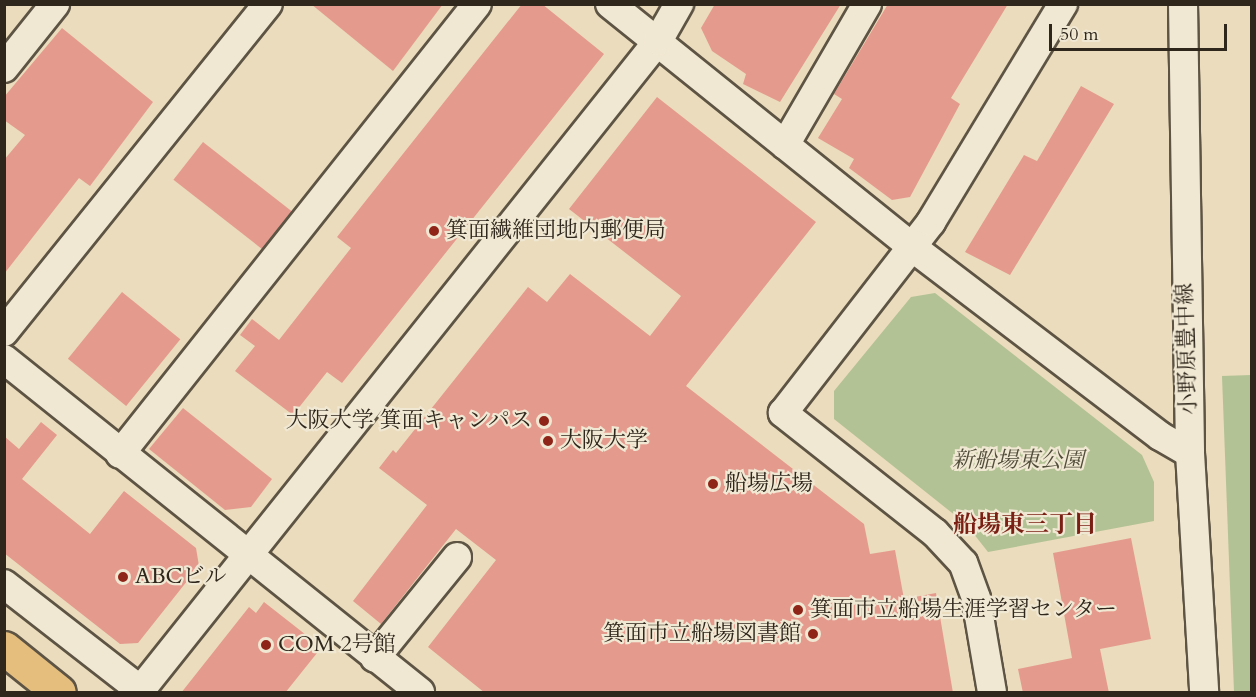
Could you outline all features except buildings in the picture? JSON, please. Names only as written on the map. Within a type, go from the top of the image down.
[{"type":"highway","points":[[4,648],[59,693]]},
{"type":"street","points":[[4,68],[55,4]]},
{"type":"street","points":[[4,332],[268,4]]},
{"type":"street","points":[[120,454],[477,4]]},
{"type":"street","points":[[610,4],[912,247],[1160,436],[1190,453]]},
{"type":"street","points":[[4,584],[139,691],[658,41],[679,4]]},
{"type":"street","points":[[785,145],[867,4]]},
{"type":"street","points":[[992,693],[976,598],[963,563],[935,533],[783,413],[912,247],[1063,4]]},
{"type":"street","name":"小野原豊中線","points":[[1183,4],[1190,453],[1204,693]]},
{"type":"street","points":[[4,359],[420,693]]},
{"type":"street","points":[[375,658],[457,557]]},
{"type":"green space","name":"新船場東公園","points":[[935,293],[1142,455],[1154,482],[1154,521],[988,552],[966,524],[834,419],[834,391],[911,297]]},
{"type":"green space","points":[[1251,375],[1251,692],[1234,692],[1222,376]]},
{"type":"place","name":"箕面繊維団地内郵便局","points":[[434,231]]},
{"type":"place","name":"大阪大学 箕面キャンパス","points":[[544,421]]},
{"type":"place","name":"大阪大学","points":[[548,441]]},
{"type":"place","name":"船場広場","points":[[713,484]]},
{"type":"place","name":"ABCビル","points":[[123,577]]},
{"type":"place","name":"箕面市立船場生涯学習センター","points":[[798,610]]},
{"type":"place","name":"箕面市立船場図書館","points":[[813,634]]},
{"type":"place","name":"COM 2号館","points":[[266,645]]},
{"type":"district","name":"船場東三丁目","points":[[1025,525]]}]
